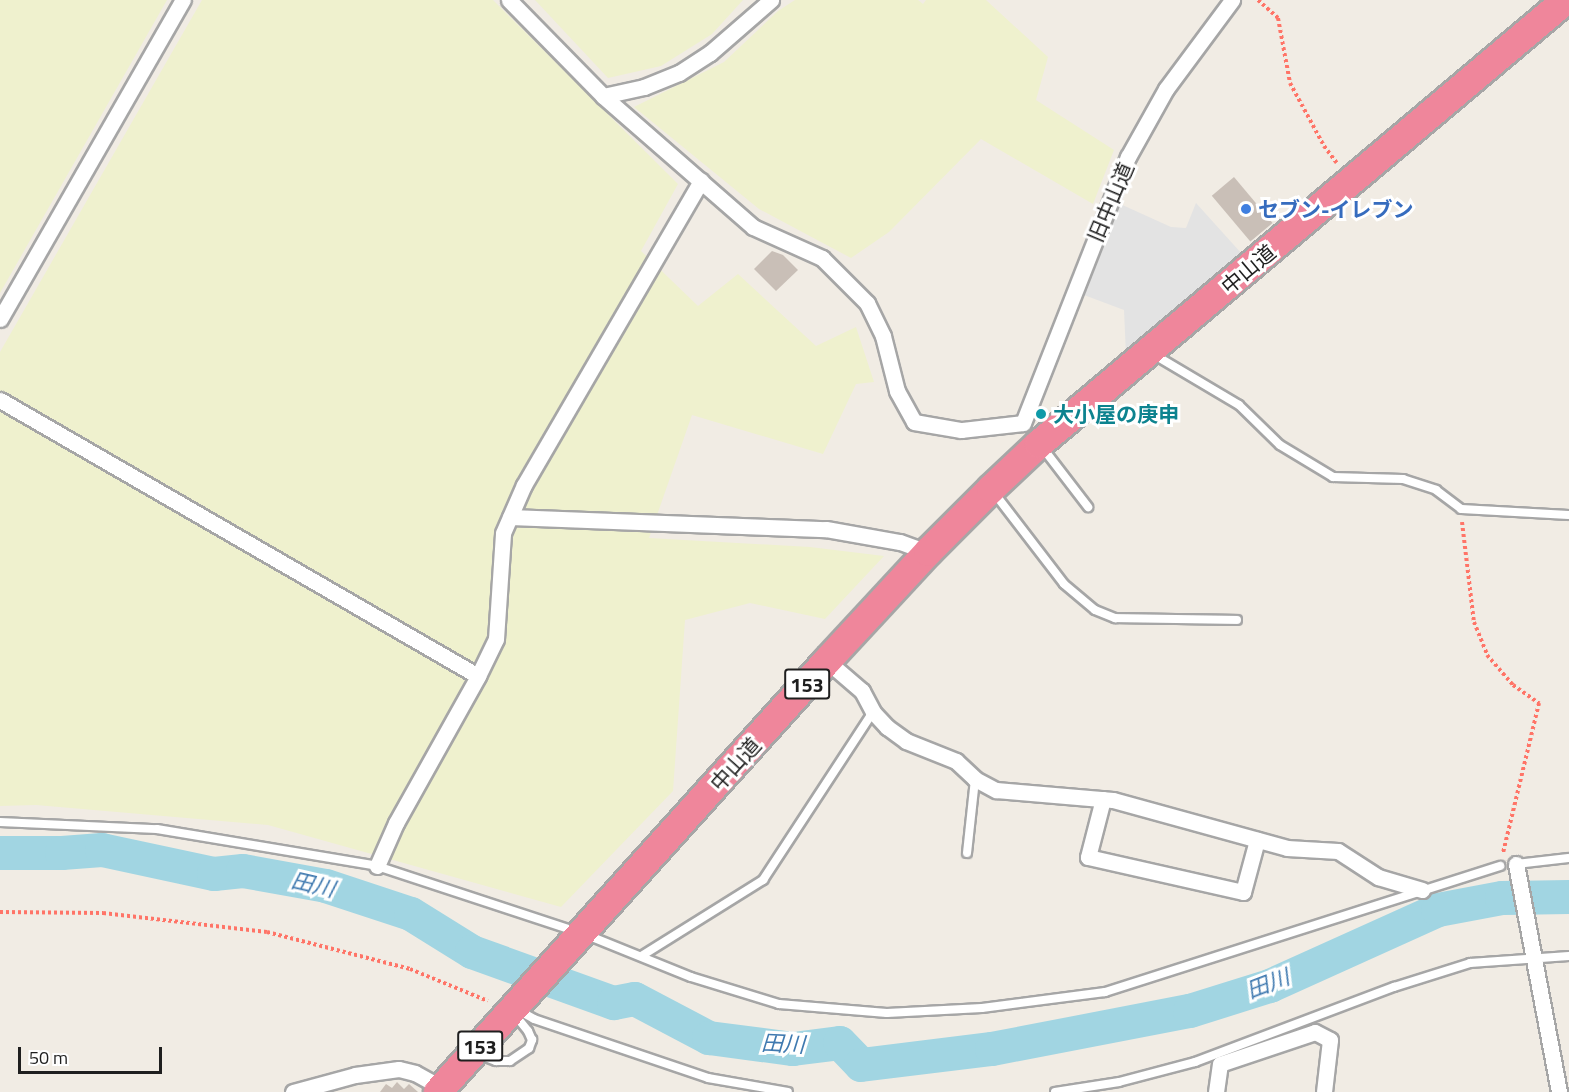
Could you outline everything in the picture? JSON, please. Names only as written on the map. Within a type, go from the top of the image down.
[{"type":"highway","name":"中山道","points":[[440,1090],[827,661],[928,552],[991,489],[1031,433],[1149,352],[1566,0]]},
{"type":"street","points":[[0,319],[183,0]]},
{"type":"street","points":[[509,0],[603,96],[753,227],[822,258],[867,303],[884,336],[897,391],[914,422],[961,430],[1031,433]]},
{"type":"street","points":[[603,96],[644,87],[679,73],[710,52],[771,0]]},
{"type":"street","name":"旧中山道","points":[[1031,433],[1105,212],[1138,137],[1166,89],[1232,0]]},
{"type":"street","points":[[377,866],[396,823],[478,676],[495,639],[503,533],[524,485],[701,181]]},
{"type":"street","points":[[0,400],[478,676]]},
{"type":"street","points":[[510,517],[826,529],[900,542],[928,552]]},
{"type":"street","points":[[827,661],[862,691],[873,712],[906,741],[956,761],[975,779],[996,790],[1103,799],[1287,848],[1338,851],[1378,877],[1422,890]]},
{"type":"street","points":[[1103,799],[1088,857],[1243,892],[1257,840]]},
{"type":"street","points":[[1516,867],[1559,1092]]},
{"type":"street","points":[[1216,1092],[1220,1064],[1315,1032],[1330,1040],[1324,1092]]},
{"type":"street","points":[[293,1092],[355,1075],[399,1069],[415,1073],[440,1090]]},
{"type":"lane","points":[[1149,352],[1239,405],[1280,445],[1333,477],[1403,479],[1436,490],[1461,509],[1569,515]]},
{"type":"lane","points":[[1031,433],[1088,507]]},
{"type":"lane","points":[[991,489],[1064,584],[1095,610],[1115,618],[1237,620]]},
{"type":"lane","points":[[643,956],[763,880],[873,712]]},
{"type":"lane","points":[[967,853],[975,779]]},
{"type":"lane","points":[[0,822],[157,829],[377,866],[580,937],[643,956],[692,977],[779,1004],[887,1013],[982,1008],[1105,992],[1500,866]]},
{"type":"lane","points":[[1516,867],[1569,858]]},
{"type":"lane","points":[[1055,1092],[1119,1082],[1195,1062],[1394,987],[1470,963],[1569,956]]},
{"type":"lane","points":[[474,1052],[496,1061],[510,1061],[529,1048],[532,1040],[513,1010]]},
{"type":"lane","points":[[513,1010],[708,1078],[788,1092]]},
{"type":"path","points":[[1258,0],[1278,18],[1290,83],[1324,146],[1351,182]]},
{"type":"path","points":[[1461,509],[1474,622],[1488,655],[1513,685],[1539,703],[1500,866]]},
{"type":"path","points":[[0,912],[103,912],[267,932],[410,969],[513,1010]]},
{"type":"green space","points":[[0,0],[167,0],[0,293]]},
{"type":"green space","points":[[202,0],[493,0],[678,184],[641,251],[698,306],[738,274],[816,346],[856,327],[874,382],[856,384],[823,454],[692,415],[649,538],[810,547],[884,556],[825,619],[750,603],[685,620],[673,791],[561,907],[268,825],[36,805],[0,806],[0,352]]},
{"type":"green space","points":[[535,0],[743,0],[712,34],[661,66],[608,78]]},
{"type":"green space","points":[[795,0],[918,0],[923,4],[926,0],[986,0],[1048,57],[1036,100],[1114,150],[1093,204],[981,139],[889,232],[851,258],[759,209],[634,107],[724,62],[778,11]]},
{"type":"shaded area","points":[[1118,203],[1171,227],[1186,228],[1196,203],[1242,254],[1126,355],[1124,310],[1084,295]]},
{"type":"building","points":[[1234,177],[1273,223],[1250,242],[1212,196]]},
{"type":"building","points":[[772,251],[783,255],[798,270],[776,291],[754,269]]},
{"type":"building","points":[[397,1082],[404,1089],[409,1084],[418,1092],[380,1092],[386,1084],[392,1088]]},
{"type":"waterway","name":"田川","points":[[0,853],[62,853],[102,850],[214,874],[243,871],[326,886],[411,914],[472,952],[614,1003],[635,999],[709,1038],[793,1049],[840,1043],[861,1065],[992,1049],[1190,1011],[1270,986],[1438,910],[1502,898],[1569,897]]},
{"type":"place","name":"セブン-イレブン","points":[[1246,209]]},
{"type":"place","name":"大小屋の庚申","points":[[1041,414]]}]
